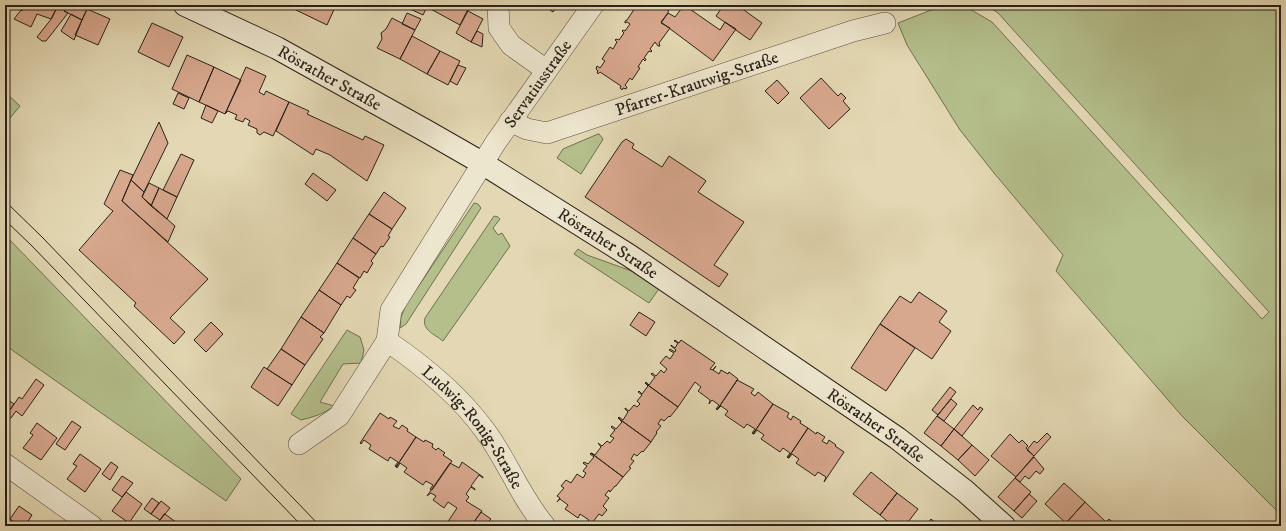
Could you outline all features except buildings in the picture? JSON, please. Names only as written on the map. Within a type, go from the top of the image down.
[{"type":"main road","name":"Rösrather Straße","points":[[185,5],[278,48],[482,163],[630,256],[897,438],[965,491],[1004,526]]},
{"type":"street","points":[[498,5],[499,28],[511,45],[546,70]]},
{"type":"street","name":"Servatiusstraße","points":[[387,341],[391,310],[482,163],[510,121],[593,5]]},
{"type":"street","name":"Pfarrer-Krautwig-Straße","points":[[510,121],[527,129],[548,134],[853,31],[885,22]]},
{"type":"street","points":[[299,444],[339,416],[387,341]]},
{"type":"street","name":"Ludwig-Ronig-Straße","points":[[387,341],[416,361],[454,395],[486,432],[522,493],[545,526]]},
{"type":"street","points":[[5,464],[92,526]]},
{"type":"green space","points":[[944,5],[963,5],[992,22],[1262,319],[1269,312],[998,13],[986,5],[1281,5],[1281,515],[1182,416],[1056,271],[1063,255],[960,130],[907,45],[898,23]]},
{"type":"green space","points":[[5,92],[20,106],[5,124]]},
{"type":"green space","points":[[598,134],[603,139],[581,174],[557,158],[563,149]]},
{"type":"green space","points":[[474,203],[478,204],[481,208],[406,324],[400,328],[401,317],[406,305]]},
{"type":"green space","points":[[494,216],[500,219],[493,228],[498,235],[502,233],[510,246],[443,341],[427,329],[425,326],[425,318]]},
{"type":"green space","points":[[5,235],[241,479],[226,501],[5,345]]},
{"type":"green space","points":[[578,249],[587,255],[640,274],[661,286],[649,303],[574,254]]},
{"type":"green space","points":[[347,330],[360,337],[364,350],[361,363],[343,364],[320,402],[334,406],[322,413],[301,420],[291,414]]},
{"type":"tram line","points":[[5,201],[42,237],[320,526]]},
{"type":"tram line","points":[[5,220],[32,246],[302,526]]}]
